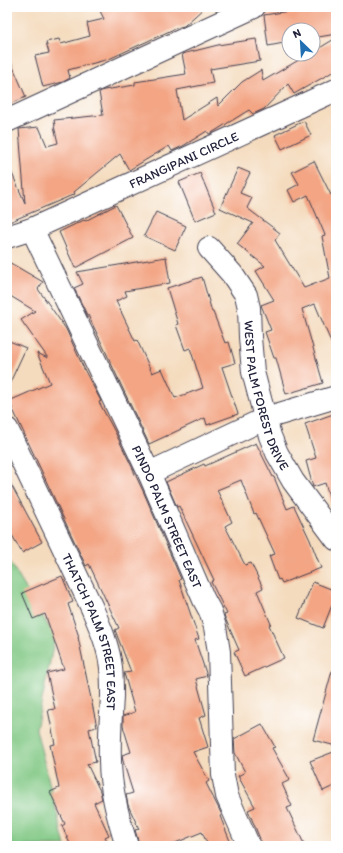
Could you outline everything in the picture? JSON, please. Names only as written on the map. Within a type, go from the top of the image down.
[{"type":"street","points":[[7,120],[254,7]]},
{"type":"street","name":"FRANGIPANI CIRCLE","points":[[32,229],[336,90]]},
{"type":"street","points":[[7,237],[32,229]]},
{"type":"street","name":"PINDO PALM STREET EAST","points":[[32,229],[149,473],[204,600],[210,610],[216,627],[223,775],[227,796],[249,846]]},
{"type":"street","name":"WEST PALM FOREST DRIVE","points":[[209,248],[232,274],[246,295],[249,308],[253,372],[270,436],[277,453],[293,480],[336,539]]},
{"type":"street","points":[[149,473],[266,418],[336,397]]},
{"type":"street","name":"THATCH PALM STREET EAST","points":[[7,429],[100,625],[111,668],[111,782],[122,832],[127,846]]},
{"type":"green space","points":[[7,557],[55,637],[36,729],[65,846],[7,846]]},
{"type":"building","points":[[98,7],[205,7],[184,26],[176,28],[109,59],[68,70],[70,78],[63,82],[43,87],[35,56],[49,53],[46,42],[59,39],[61,44],[90,36],[87,23],[104,19]]},
{"type":"building","points":[[315,7],[336,7],[336,34],[321,37],[321,22],[281,22],[281,44],[268,46],[264,15]]},
{"type":"building","points":[[336,38],[336,70],[294,94],[288,84],[264,109],[253,114],[249,110],[210,134],[207,131],[172,151],[169,146],[129,170],[120,154],[74,192],[75,194],[7,223],[7,162],[25,203],[19,129],[39,127],[47,146],[58,143],[54,120],[103,115],[99,92],[135,85],[135,82],[186,74],[182,54],[218,45],[256,39],[260,61],[210,69],[213,83],[177,90],[182,120],[217,98],[218,106],[242,82],[261,70],[263,81],[295,62],[321,62],[321,47]]},
{"type":"building","points":[[7,53],[26,97],[7,105]]},
{"type":"building","points":[[304,121],[311,135],[282,149],[275,135]]},
{"type":"building","points":[[314,161],[331,195],[336,193],[336,354],[315,304],[302,309],[323,383],[286,394],[276,358],[274,358],[265,332],[271,330],[261,305],[274,300],[256,271],[265,266],[237,244],[253,223],[220,208],[238,168],[250,173],[240,193],[252,198],[247,208],[280,233],[275,240],[304,288],[330,278],[322,236],[325,235],[308,195],[294,202],[288,190],[299,184],[292,172]]},
{"type":"building","points":[[200,173],[216,212],[195,221],[179,182]]},
{"type":"building","points":[[116,205],[133,238],[75,268],[59,232]]},
{"type":"building","points":[[156,212],[186,226],[175,250],[144,236]]},
{"type":"building","points":[[166,257],[170,283],[125,291],[127,296],[116,301],[135,341],[137,340],[152,373],[162,369],[175,398],[203,388],[190,348],[185,350],[176,325],[178,324],[167,288],[202,277],[212,312],[225,343],[229,342],[235,363],[222,367],[238,414],[207,425],[205,418],[149,444],[74,288],[83,284],[77,272]]},
{"type":"building","points":[[7,261],[43,282],[38,289],[66,329],[85,371],[101,401],[99,402],[134,471],[181,579],[179,580],[199,639],[195,640],[207,676],[196,679],[206,715],[199,718],[208,747],[193,752],[209,781],[206,783],[222,815],[220,816],[232,846],[208,846],[202,832],[168,846],[140,846],[139,844],[135,830],[139,829],[128,805],[126,795],[133,793],[122,755],[131,752],[123,726],[123,716],[135,712],[124,673],[131,672],[115,630],[119,628],[89,564],[86,566],[9,401],[50,383],[37,353],[48,358],[21,320],[35,311],[7,294]]},
{"type":"building","points":[[7,340],[26,348],[7,389]]},
{"type":"building","points":[[336,413],[336,509],[333,509],[325,483],[313,487],[306,461],[316,458],[305,424]]},
{"type":"building","points":[[256,443],[274,477],[287,509],[294,506],[321,568],[282,583],[280,579],[278,580],[269,556],[275,554],[256,513],[254,514],[241,480],[217,490],[232,522],[225,526],[245,565],[251,563],[263,588],[257,591],[271,624],[269,625],[284,658],[245,676],[234,652],[239,650],[224,615],[227,614],[211,582],[214,580],[166,482],[204,464],[205,466]]},
{"type":"building","points":[[7,477],[42,542],[22,553],[7,526]]},
{"type":"building","points":[[62,576],[73,602],[68,604],[79,637],[97,727],[89,729],[96,762],[87,764],[100,791],[102,799],[94,803],[109,835],[105,837],[110,846],[71,846],[62,826],[65,824],[50,792],[59,788],[50,745],[55,744],[48,710],[55,709],[47,673],[64,669],[45,614],[33,619],[22,593]]},
{"type":"building","points":[[313,582],[336,591],[336,595],[323,628],[298,618]]},
{"type":"building","points":[[332,671],[336,671],[336,746],[313,740]]},
{"type":"building","points":[[262,724],[275,747],[272,748],[290,780],[282,784],[292,806],[287,808],[305,846],[263,846],[248,810],[255,807],[238,776],[245,772],[235,753],[234,739]]},
{"type":"building","points":[[336,751],[336,785],[323,791],[310,761]]}]
